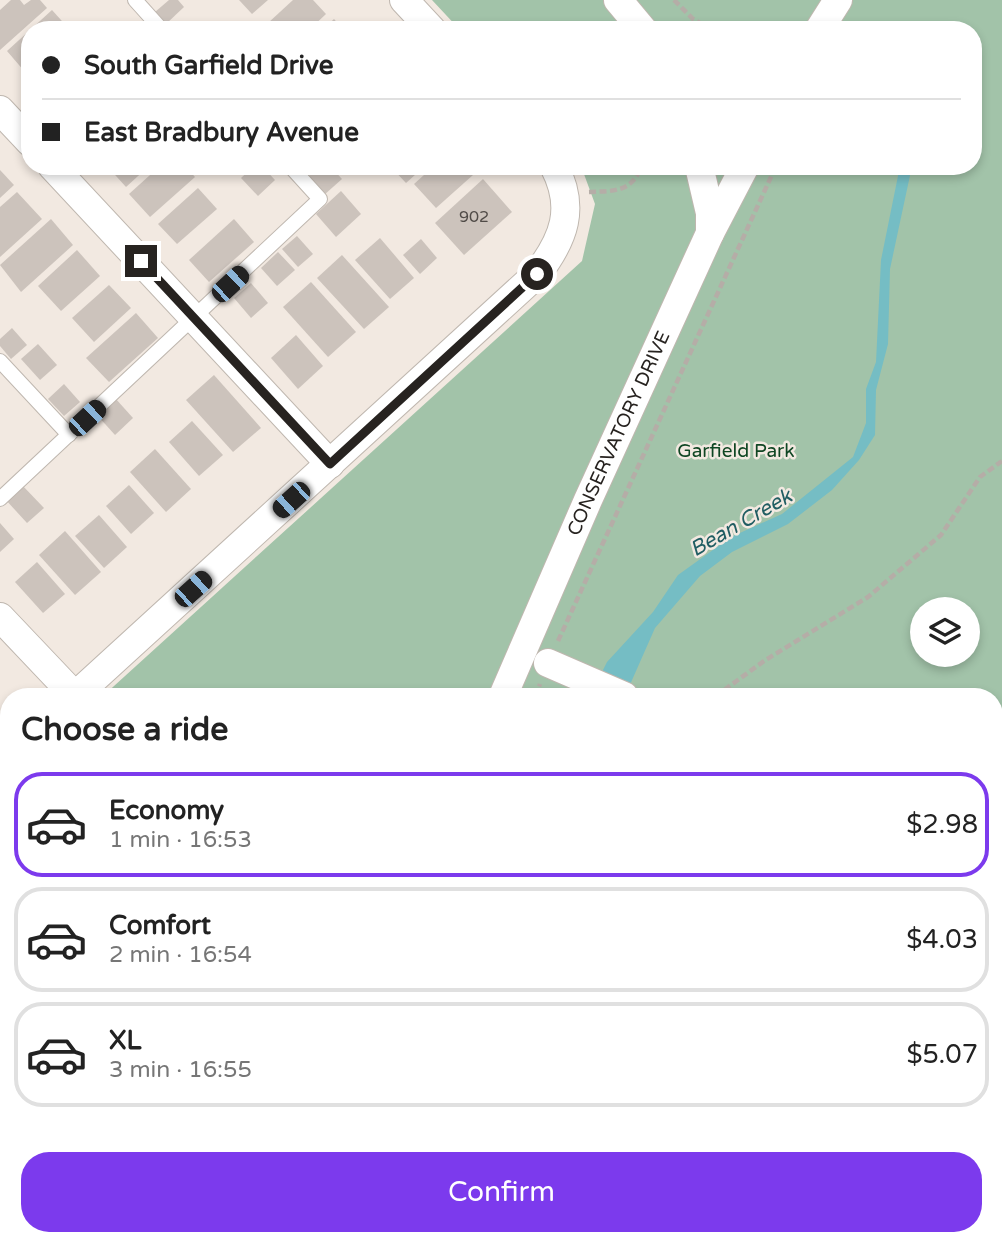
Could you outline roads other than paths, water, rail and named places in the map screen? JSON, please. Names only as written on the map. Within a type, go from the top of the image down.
[{"type":"street","points":[[404,0],[424,21]]},
{"type":"street","points":[[618,0],[636,21]]},
{"type":"street","points":[[825,21],[838,0]]},
{"type":"street","points":[[0,110],[21,132]]},
{"type":"street","points":[[60,175],[330,464]]},
{"type":"street","points":[[84,688],[537,274],[557,243],[567,204],[557,175]]},
{"type":"street","points":[[701,175],[710,213],[710,233]]},
{"type":"street","name":"CONSERVATORY DRIVE","points":[[506,688],[588,500],[710,233],[740,175]]},
{"type":"street","points":[[0,617],[67,688]]},
{"type":"street","points":[[548,663],[607,688]]},
{"type":"lane","points":[[135,0],[154,21]]},
{"type":"lane","points":[[0,499],[320,199],[298,175]]},
{"type":"lane","points":[[0,361],[69,435]]},
{"type":"water","name":"Bean Creek","points":[[898,175],[910,175],[890,269],[888,344],[876,390],[875,435],[859,460],[832,490],[788,524],[732,552],[700,576],[655,628],[629,688],[594,688],[607,662],[653,612],[678,575],[731,537],[782,514],[853,457],[866,423],[866,389],[876,362],[881,260]]},
{"type":"park label","name":"Garfield Park","points":[[736,451]]}]
